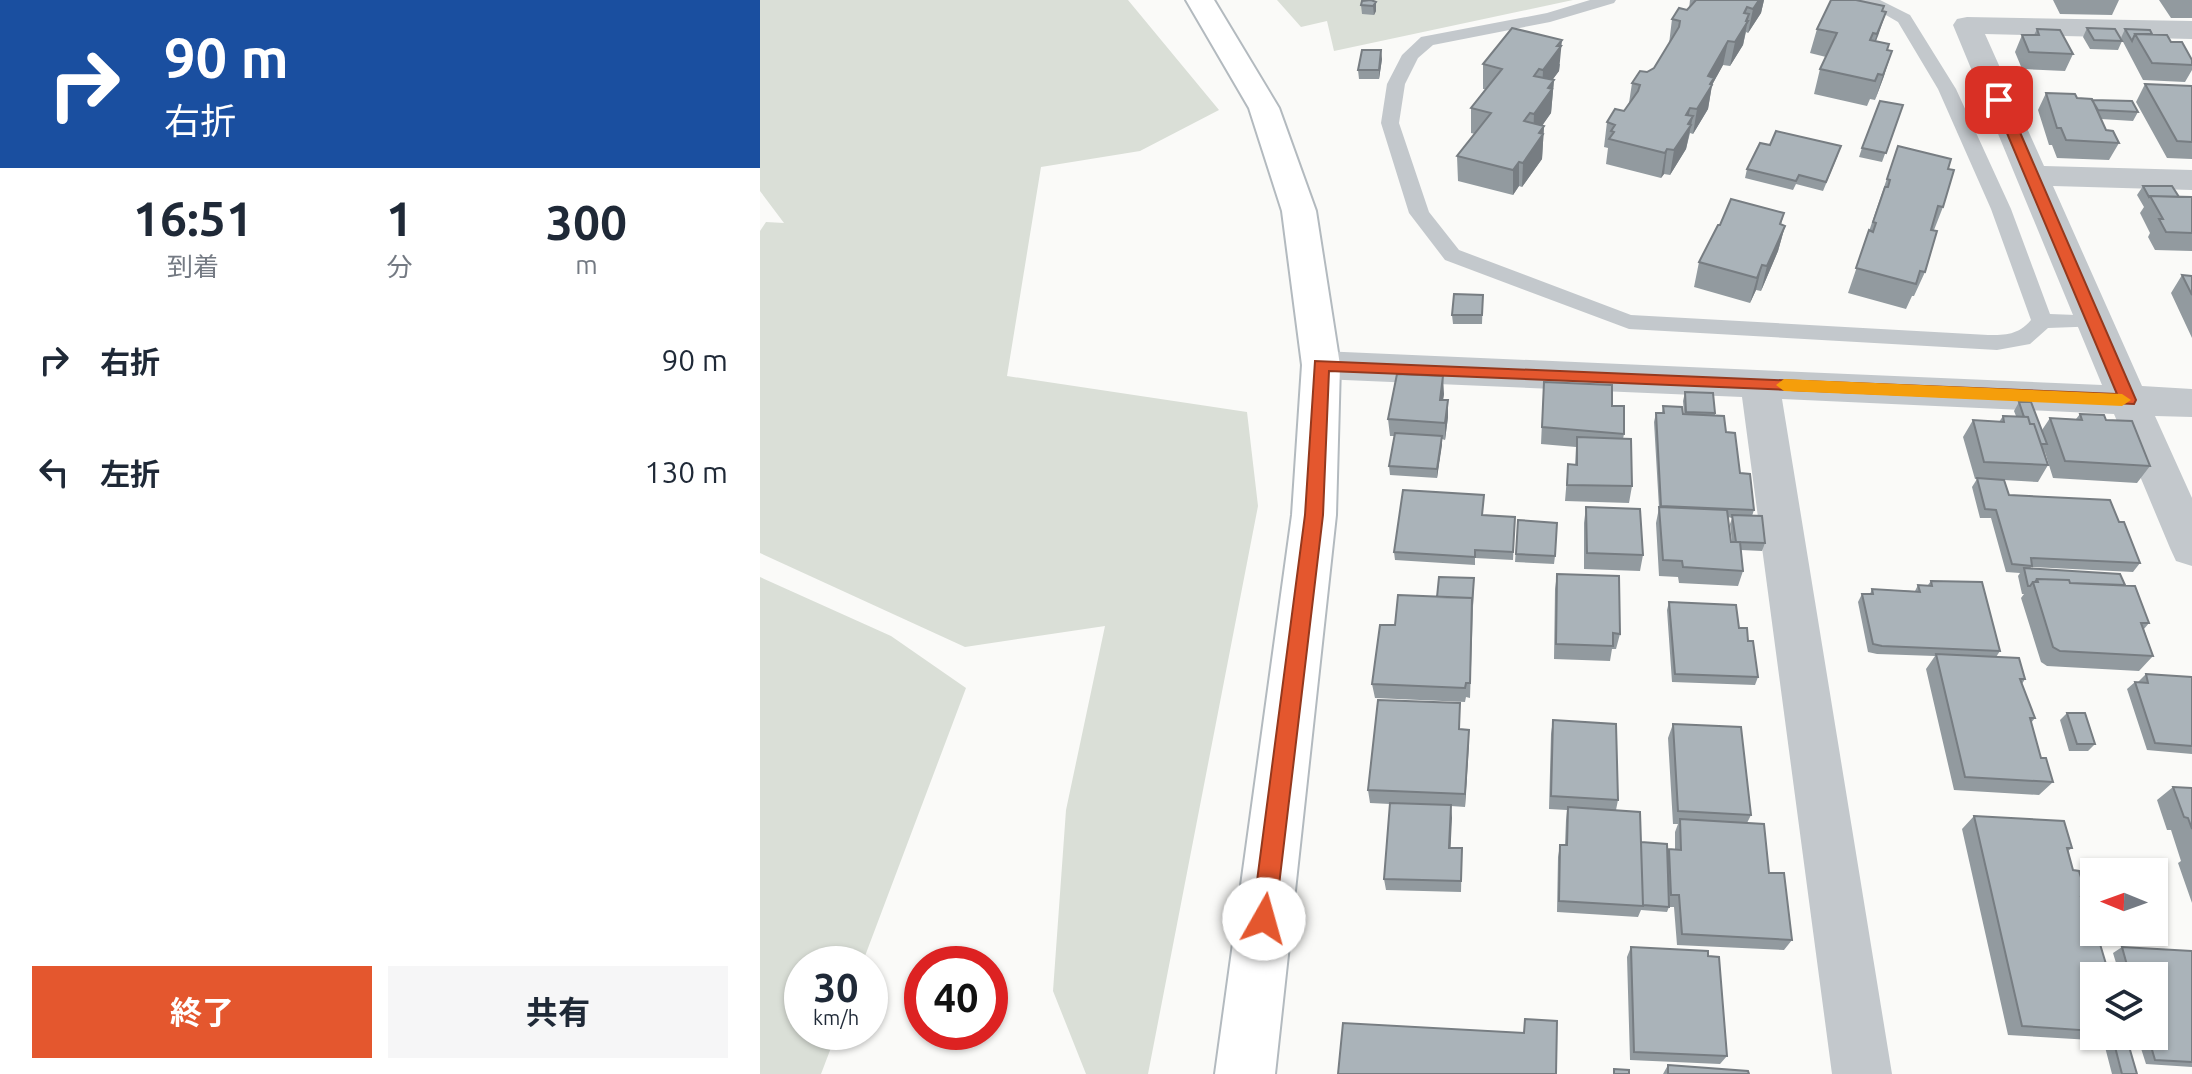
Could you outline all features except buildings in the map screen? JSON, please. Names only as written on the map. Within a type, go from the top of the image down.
[{"type":"street","points":[[1200,0],[1264,108],[1299,211],[1321,365],[1314,515],[1245,1074]]},
{"type":"street","points":[[2192,30],[1967,25],[2192,548]]},
{"type":"street","points":[[2032,175],[2192,180]]},
{"type":"street","points":[[1321,365],[2192,403]]},
{"type":"street","points":[[1760,384],[1862,1074]]},
{"type":"lane","points":[[1608,0],[1550,17],[1427,41],[1411,55],[1396,84],[1390,123],[1419,213],[1452,255],[1629,322],[2013,343],[2035,334],[2042,321],[2001,209],[1947,89],[1904,19],[1868,0]]},
{"type":"lane","points":[[2042,321],[2094,321]]},
{"type":"shaded area","points":[[760,0],[1128,0],[1219,110],[1140,151],[1041,167],[1007,376],[1247,412],[1258,506],[1148,1074],[1086,1074],[1053,991],[1066,810],[1105,626],[965,647],[760,553],[760,231],[766,222],[784,223],[760,191]]},
{"type":"shaded area","points":[[1277,0],[1573,0],[1334,51],[1327,21],[1301,27]]},
{"type":"shaded area","points":[[760,577],[891,636],[966,688],[869,946],[784,946],[784,1050],[830,1050],[821,1074],[760,1074]]},
{"type":"slow traffic","points":[[1784,385],[2122,400]]},
{"type":"route","points":[[1264,919],[1314,515],[1321,365],[2128,400],[1999,100]]}]
